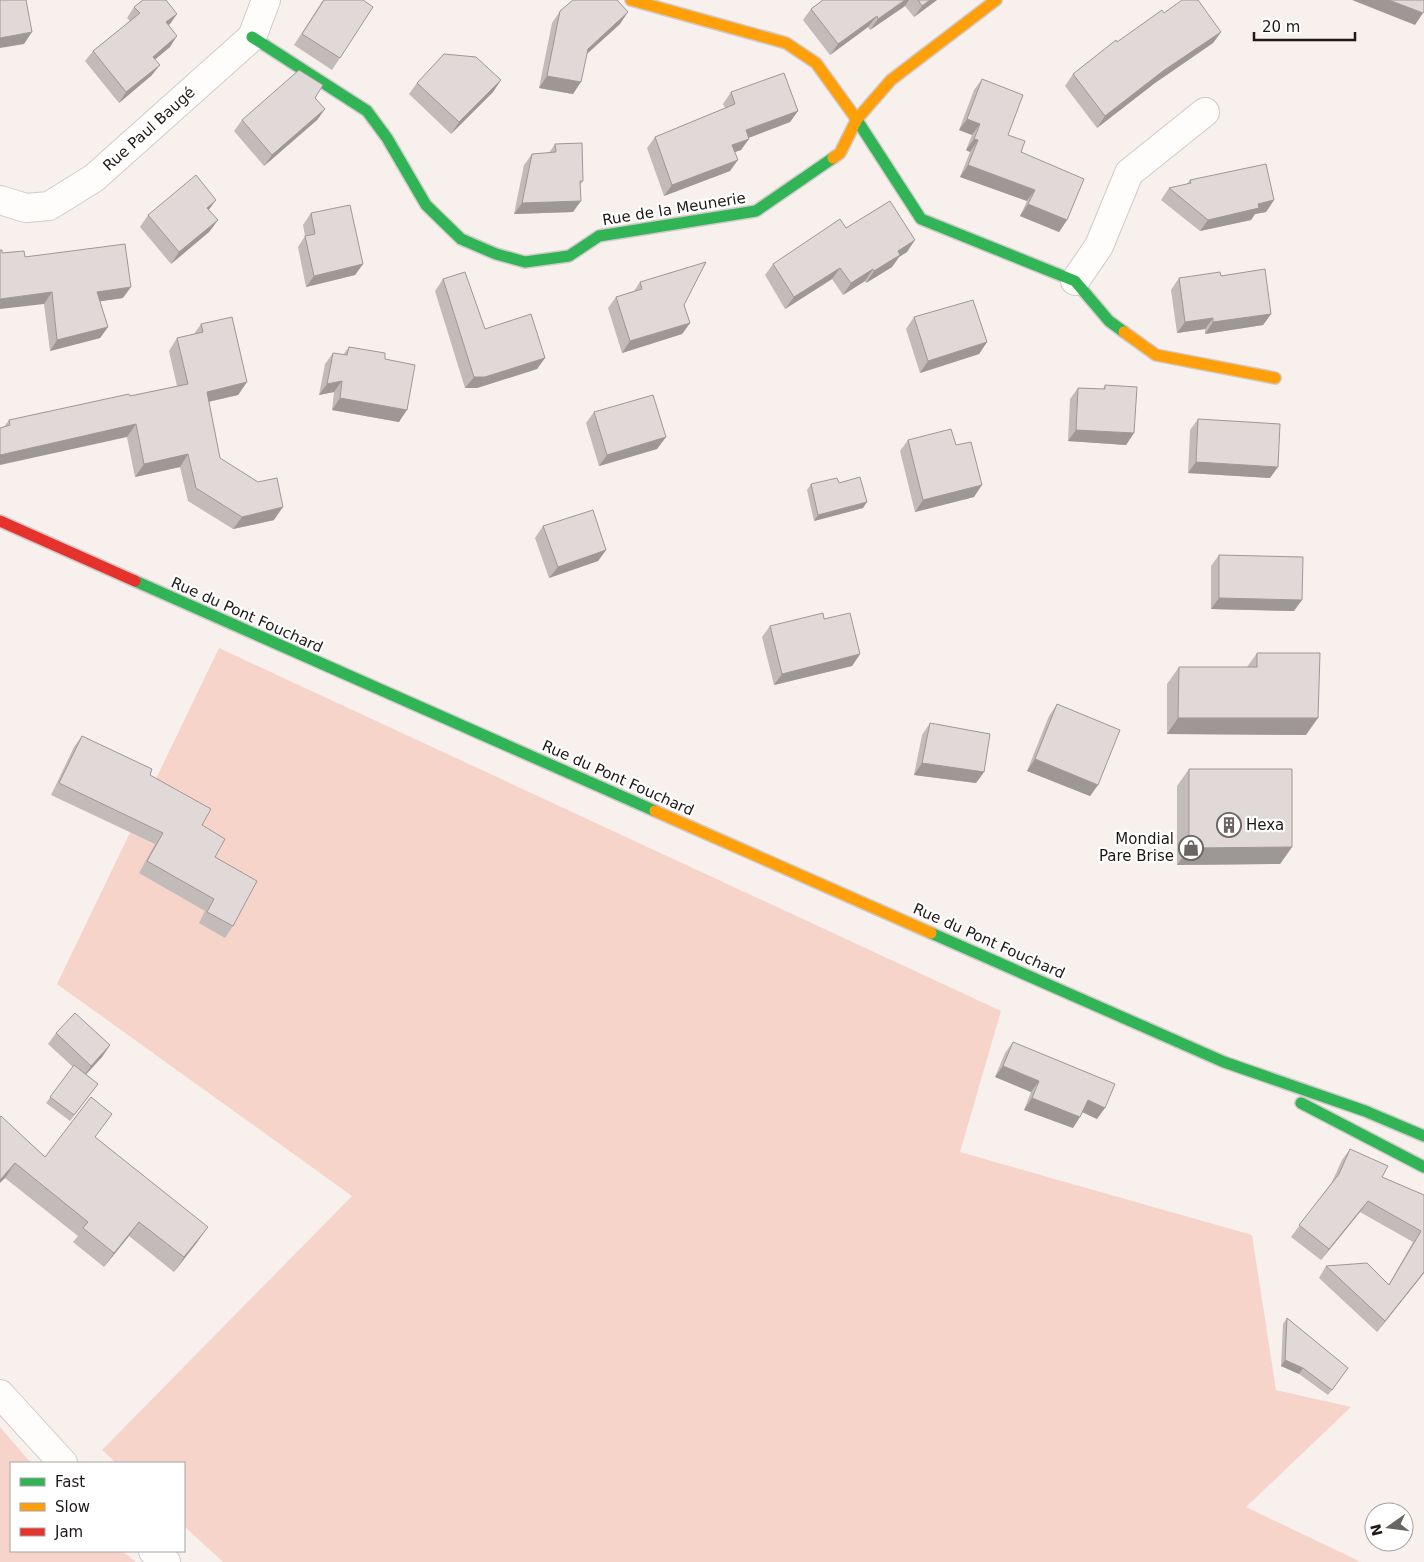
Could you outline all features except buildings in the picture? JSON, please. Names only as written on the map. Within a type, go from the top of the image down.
[{"type":"main road","points":[[631,0],[786,43],[816,63],[857,119],[921,219],[1075,281],[1109,321],[1156,355],[1275,378]]},
{"type":"main road","name":"Rue de la Meunerie","points":[[252,37],[367,111],[386,138],[426,205],[461,239],[496,254],[525,262],[569,256],[599,236],[756,211],[840,153],[857,119],[891,80],[996,0]]},
{"type":"main road","name":"Rue du Pont Fouchard","points":[[0,521],[1224,1062],[1424,1167]]},
{"type":"main road","name":"Rue du Pont Fouchard","points":[[1224,1062],[1365,1111],[1424,1136]]},
{"type":"street","name":"Rue Paul Baugé","points":[[0,200],[26,208],[49,206],[94,178],[252,37],[266,0]]},
{"type":"street","points":[[1075,281],[1098,246],[1129,173],[1206,112]]},
{"type":"street","points":[[0,1394],[62,1462]]},
{"type":"street","points":[[154,1552],[166,1562]]},
{"type":"shaded area","points":[[219,648],[1001,1011],[960,1152],[1252,1235],[1276,1390],[1351,1407],[1246,1507],[1361,1562],[223,1562],[185,1527],[185,1462],[115,1462],[102,1450],[352,1196],[57,984]]},
{"type":"shaded area","points":[[0,1427],[30,1462],[10,1462],[10,1552],[123,1552],[136,1562],[0,1562]]},
{"type":"traffic: fast","points":[[252,37],[367,111],[387,138],[426,205],[461,239],[496,254],[525,262],[569,256],[599,236],[756,211],[833,158]]},
{"type":"traffic: fast","points":[[855,117],[921,219],[1075,281],[1109,321],[1124,332]]},
{"type":"traffic: fast","points":[[135,581],[655,811]]},
{"type":"traffic: fast","points":[[931,933],[1224,1062],[1365,1111],[1424,1136]]},
{"type":"traffic: fast","points":[[1301,1103],[1424,1167]]},
{"type":"traffic: slow","points":[[631,0],[786,43],[816,63],[855,117]]},
{"type":"traffic: slow","points":[[833,158],[840,153],[857,119],[891,80],[996,0]]},
{"type":"traffic: slow","points":[[1124,332],[1156,355],[1275,378]]},
{"type":"traffic: slow","points":[[655,811],[931,933]]},
{"type":"traffic: jam","points":[[0,521],[135,581]]},
{"type":"place","name":"Hexa","points":[[1229,825]]},
{"type":"place","name":"Mondial Pare Brise","points":[[1191,848]]}]
